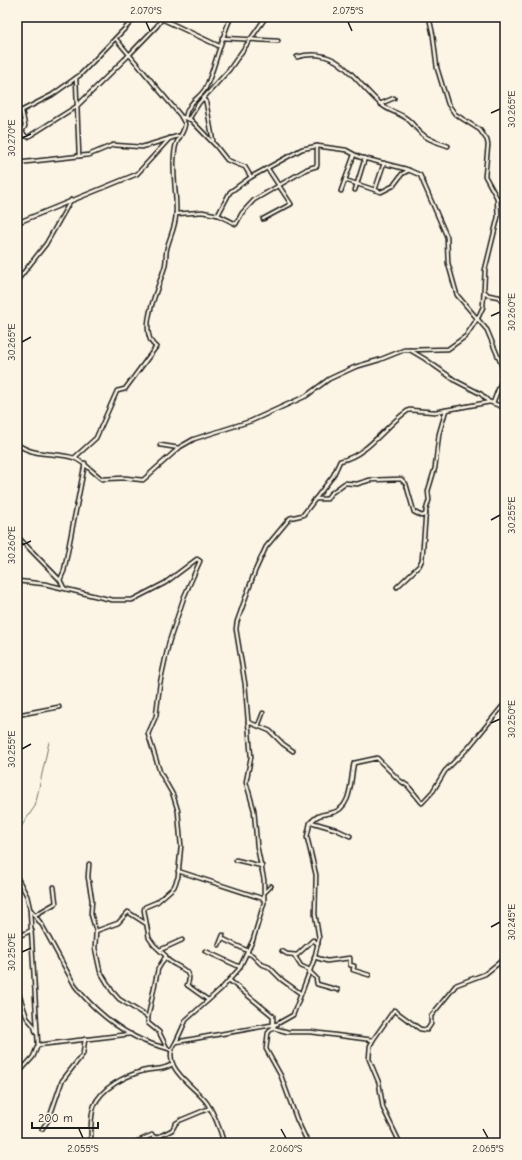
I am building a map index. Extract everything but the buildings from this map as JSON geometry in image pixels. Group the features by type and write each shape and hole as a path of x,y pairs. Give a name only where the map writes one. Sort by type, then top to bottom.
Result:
{"street":[{"path":"17,113 52,95 76,78 136,17"},
{"path":"183,117 192,101 207,86 219,46 231,17"},
{"path":"188,119 203,99 229,70 266,17"},
{"path":"17,444 24,449 36,453 74,458 84,463 102,479 126,478 140,481 147,479 179,448 198,437 262,416 306,396 329,379 355,367 379,360 400,350 448,350 466,336 483,307 485,270 498,217 497,198 485,173 488,145 480,130 455,114 448,104 437,68 433,35 428,17"},
{"path":"22,131 25,136 28,137 77,106 130,56 162,18 219,46"},
{"path":"222,38 278,41"},
{"path":"74,458 96,438 118,391 125,389 156,347 149,336 150,312 164,270 166,248 173,234 176,214 173,166 176,140 184,131 185,124 183,117 116,39"},
{"path":"297,57 316,54 327,56 353,73 380,104 407,118 430,140 448,146"},
{"path":"76,78 79,156"},
{"path":"380,104 394,98"},
{"path":"203,99 207,107 213,142"},
{"path":"17,132 22,131 25,126 22,111"},
{"path":"183,117 188,119 213,142 227,160 245,167 251,176"},
{"path":"17,163 89,155 113,146 142,146 180,136"},
{"path":"17,223 137,174 170,138"},
{"path":"176,214 202,212 218,215 236,224 254,200 279,187 307,169 317,166 317,146"},
{"path":"218,215 230,192 251,176 268,169 302,149 317,146 346,150 354,155 409,170 420,175 425,183 447,237 448,262 458,295 488,333 503,365 503,377 491,403"},
{"path":"341,191 354,155"},
{"path":"355,190 365,158"},
{"path":"375,190 384,163"},
{"path":"263,219 291,204 268,169"},
{"path":"345,180 381,192 393,186 402,174 409,170"},
{"path":"17,281 46,244 72,200"},
{"path":"484,292 488,295 499,297 505,305"},
{"path":"410,350 481,394 491,403 505,408"},
{"path":"224,1143 210,1108 185,1081 172,1064 170,1050 176,1042 186,1020 229,980 240,967 258,927 264,899 265,892 262,866 257,846 254,810 246,782 251,758 245,684 236,630 237,622 255,571 266,547 290,518 303,515 334,476 340,461 356,455 380,437 406,412 409,410 431,412 491,403"},
{"path":"397,587 419,566 422,560 426,514 429,500 429,486 435,468 439,434 446,410"},
{"path":"160,445 179,448"},
{"path":"60,580 64,571 84,463"},
{"path":"315,499 327,499 330,494 345,483 357,484 370,480 400,479 406,484 414,512 422,516 426,514"},
{"path":"17,537 60,580 64,588"},
{"path":"17,581 31,581 59,589 64,588 112,600 132,600 165,583 184,570 192,561 197,559 200,561 184,597 169,642 160,683 156,716 148,734 160,772 173,795 180,821 182,846 178,877 174,887 157,902 144,908 145,923 151,942 172,964 180,966 187,971 187,985 208,1000"},
{"path":"176,1042 274,1025 293,1014 319,944 315,914 316,875 307,837 311,822 322,814 332,813 343,806 348,797 354,763 374,757 381,760 398,780 408,786 422,803 433,791 445,770 469,747 505,703"},
{"path":"17,715 59,707"},
{"path":"258,726 263,713"},
{"path":"248,722 270,731 282,744 293,751"},
{"path":"311,822 335,828 350,836"},
{"path":"236,860 262,866"},
{"path":"89,864 92,900 91,914 96,931 97,963 103,978 119,999 148,1017"},
{"path":"178,871 264,899"},
{"path":"17,877 30,909 38,1044 33,1057 17,1075"},
{"path":"265,892 271,886"},
{"path":"35,915 56,903 54,887"},
{"path":"30,909 42,925 81,995 131,1034 150,1044 170,1050"},
{"path":"96,931 118,923 128,912 145,923"},
{"path":"17,937 32,930"},
{"path":"219,944 223,937 248,952 262,964 269,966 282,980 300,993"},
{"path":"160,950 182,940"},
{"path":"282,951 294,955 300,953 313,940 317,941 319,944"},
{"path":"205,951 240,967"},
{"path":"294,955 301,966 310,971 314,976 317,984 338,990"},
{"path":"314,957 327,961 350,958 350,965 354,966 353,970 369,975"},
{"path":"166,958 158,969 148,1023 159,1032 167,1048"},
{"path":"400,1143 383,1108 379,1083 368,1059 372,1040 394,1010 420,1029 427,1030 432,1015 456,985 482,975 505,958"},
{"path":"229,980 273,1016 274,1025 268,1033 266,1049 282,1076 297,1120 308,1143"},
{"path":"17,988 27,1018 34,1026 38,1044"},
{"path":"17,1014 24,1010"},
{"path":"274,1025 288,1032 311,1032 372,1040"},
{"path":"38,1044 131,1034"},
{"path":"42,1129 50,1119 62,1081 83,1054 85,1039"},
{"path":"91,1143 94,1106 105,1091 118,1082 138,1073 149,1070 165,1069 172,1064"},
{"path":"134,1143 152,1135 156,1138 165,1134 172,1130 176,1123 181,1120 210,1108"}],"waterway":[{"path":"17,838 21,827 35,806 49,742"}]}
